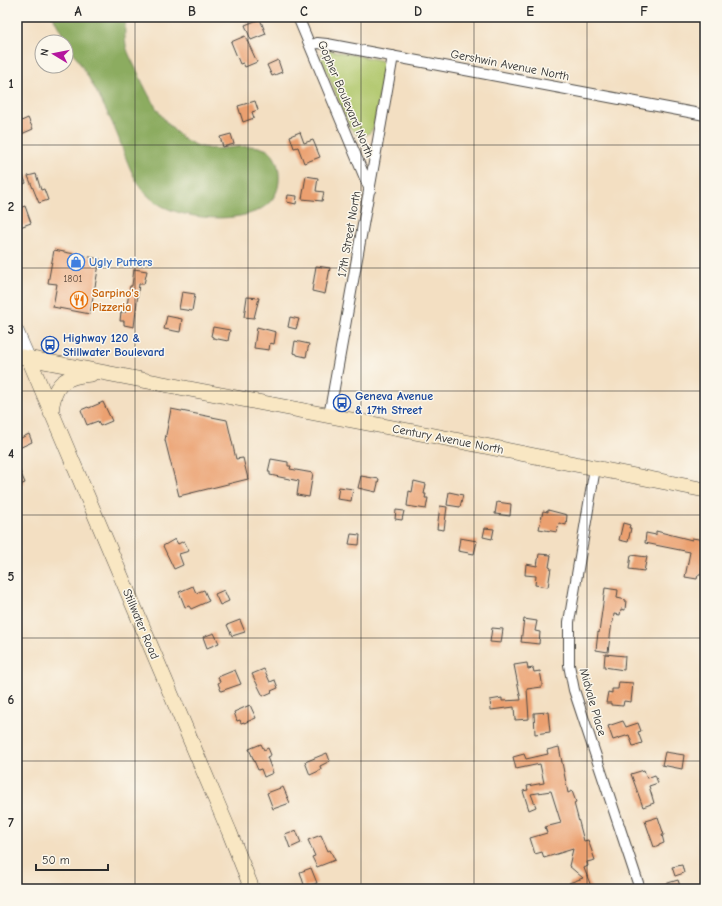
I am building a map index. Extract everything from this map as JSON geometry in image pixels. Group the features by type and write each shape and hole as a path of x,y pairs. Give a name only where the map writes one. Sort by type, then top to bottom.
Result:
{"main road":[{"name":"Century Avenue North","path":"23,358 102,372 705,490"},
{"name":"Stillwater Road","path":"23,358 51,414 229,831 252,889"},
{"path":"51,414 54,395 57,388 63,382 74,376 102,372"}],"street":[{"name":"Gopher Boulevard North","path":"298,17 370,190"},
{"name":"Gershwin Avenue North","path":"310,46 320,43 327,44 705,115"},
{"name":"17th Street North","path":"329,416 394,56"},
{"path":"17,331 23,358"},
{"name":"Midvale Place","path":"595,468 569,622 569,665 574,690 640,889"}],"green space":[{"path":"53,17 126,17 125,38 127,49 155,106 171,127 190,142 201,147 217,149 251,146 265,149 274,157 277,162 279,182 276,193 268,204 255,212 221,218 184,214 157,203 136,181 115,128 74,53 74,34 62,34"},
{"path":"328,50 380,60 385,64 374,126 371,131 363,136 357,135 350,128 321,58 322,53"}],"building":[{"path":"260,19 266,34 251,40 245,25"},
{"path":"245,36 257,62 245,67 243,63 240,64 231,42"},
{"path":"278,60 282,72 272,76 267,65"},
{"path":"255,101 258,110 252,112 254,118 243,122 238,106"},
{"path":"28,118 33,129 17,136 17,123"},
{"path":"300,132 304,143 313,140 320,157 304,163 298,147 294,148 290,136"},
{"path":"231,134 234,144 223,147 220,137"},
{"path":"17,161 26,183 17,187"},
{"path":"36,174 41,190 44,189 48,200 39,203 28,176"},
{"path":"306,176 318,178 316,191 324,192 322,201 302,199"},
{"path":"288,195 297,196 296,204 287,202"},
{"path":"25,206 31,223 20,227 17,220 17,209"},
{"path":"54,250 100,259 90,314 53,307 57,284 48,283"},
{"path":"316,266 330,268 325,294 312,291"},
{"path":"134,269 147,271 144,284 139,284 134,327 124,325 124,321 120,321 121,312 126,312"},
{"path":"182,292 195,294 192,311 179,309"},
{"path":"247,297 259,298 254,318 244,317"},
{"path":"167,316 182,319 180,332 164,329"},
{"path":"290,317 299,319 296,329 288,327"},
{"path":"213,327 230,330 228,341 213,338 211,336"},
{"path":"257,327 276,332 274,344 270,343 269,350 254,348"},
{"path":"295,341 309,344 306,357 293,353"},
{"path":"103,402 112,421 100,426 98,421 87,425 81,410"},
{"path":"171,409 227,420 236,459 243,458 248,479 179,496 165,440"},
{"path":"29,434 32,442 17,449 17,440"},
{"path":"271,459 288,462 288,466 291,466 290,469 313,473 309,497 297,495 299,481 270,475 270,472 268,472"},
{"path":"17,464 25,483 17,486"},
{"path":"361,476 379,479 376,492 358,488"},
{"path":"414,481 426,484 424,494 426,494 425,498 428,498 426,509 407,506 409,491 412,492"},
{"path":"339,487 353,489 351,501 337,499"},
{"path":"449,492 463,495 460,507 447,505"},
{"path":"497,502 511,504 510,516 495,514"},
{"path":"440,506 447,507 444,530 437,529"},
{"path":"396,510 404,511 402,520 395,519"},
{"path":"548,510 567,515 566,525 559,523 557,532 539,529 543,511 548,512"},
{"path":"623,523 630,525 629,528 631,528 628,542 619,540"},
{"path":"485,528 494,529 492,539 483,537"},
{"path":"656,531 692,540 692,538 705,540 705,554 701,575 698,575 697,579 685,577 690,552 645,543 646,533 656,535"},
{"path":"351,534 360,535 359,545 349,544"},
{"path":"460,538 477,541 474,554 458,551"},
{"path":"175,539 178,544 184,541 189,551 179,554 183,565 174,569 163,546"},
{"path":"539,554 551,555 549,567 551,568 548,587 535,585 536,576 525,575 526,564 537,566"},
{"path":"631,555 647,557 644,571 629,569"},
{"path":"193,586 196,593 204,590 209,601 191,609 189,606 185,607 179,592"},
{"path":"605,588 618,590 617,598 626,600 625,610 621,609 620,615 614,614 608,652 596,650"},
{"path":"224,590 229,601 220,605 215,594"},
{"path":"524,619 537,621 535,631 540,632 539,644 521,642"},
{"path":"240,620 245,632 232,636 227,625"},
{"path":"492,628 503,629 501,643 490,642"},
{"path":"214,633 219,643 207,648 203,637"},
{"path":"605,654 625,656 624,670 604,667"},
{"path":"527,663 528,669 533,668 534,672 540,671 542,682 542,687 527,689 529,719 515,720 514,707 491,710 490,700 502,698 502,701 521,700 514,665"},
{"path":"264,669 270,682 275,680 278,688 263,696 252,674"},
{"path":"235,670 241,684 221,691 218,683 220,682 218,677"},
{"path":"619,682 633,683 631,702 624,701 623,706 606,703 608,692 612,693 612,689 618,689"},
{"path":"250,705 256,718 244,723 241,723 240,720 237,721 234,712"},
{"path":"548,712 550,732 535,734 534,713"},
{"path":"623,721 626,727 638,723 641,731 638,732 642,743 633,746 629,735 613,740 608,726"},
{"path":"261,744 264,750 268,748 271,755 267,757 273,773 264,777 261,769 258,770 249,749"},
{"path":"559,747 568,793 572,791 576,802 574,803 584,841 588,840 595,860 587,862 588,866 584,868 592,889 571,889 569,883 583,878 569,866 573,849 544,858 542,852 535,854 530,838 547,833 545,827 561,823 551,791 531,794 536,807 529,810 523,791 528,790 527,786 544,783 540,764 516,769 513,757 524,754 526,759 548,754 547,750"},
{"path":"665,752 684,755 682,769 662,765"},
{"path":"327,753 330,761 320,766 321,770 310,775 305,762"},
{"path":"644,770 647,778 655,775 658,783 649,786 654,803 643,807 631,774"},
{"path":"283,787 290,803 273,809 267,793"},
{"path":"658,817 664,835 662,835 664,843 654,847 645,821"},
{"path":"296,830 301,843 290,848 285,834"},
{"path":"321,835 328,851 330,850 335,860 317,867 312,857 315,856 308,840"},
{"path":"682,865 684,873 675,876 672,867"},
{"path":"311,868 317,883 305,888 300,872"},
{"path":"678,880 681,889 655,889 655,887"}],"place":[{"name":"Ugly Putters","path":"76,262"},
{"name":"Sarpino's Pizzeria","path":"79,300"},
{"name":"Highway 120 & Stillwater Boulevard","path":"50,345"},
{"name":"Geneva Avenue & 17th Street","path":"342,403"}]}
